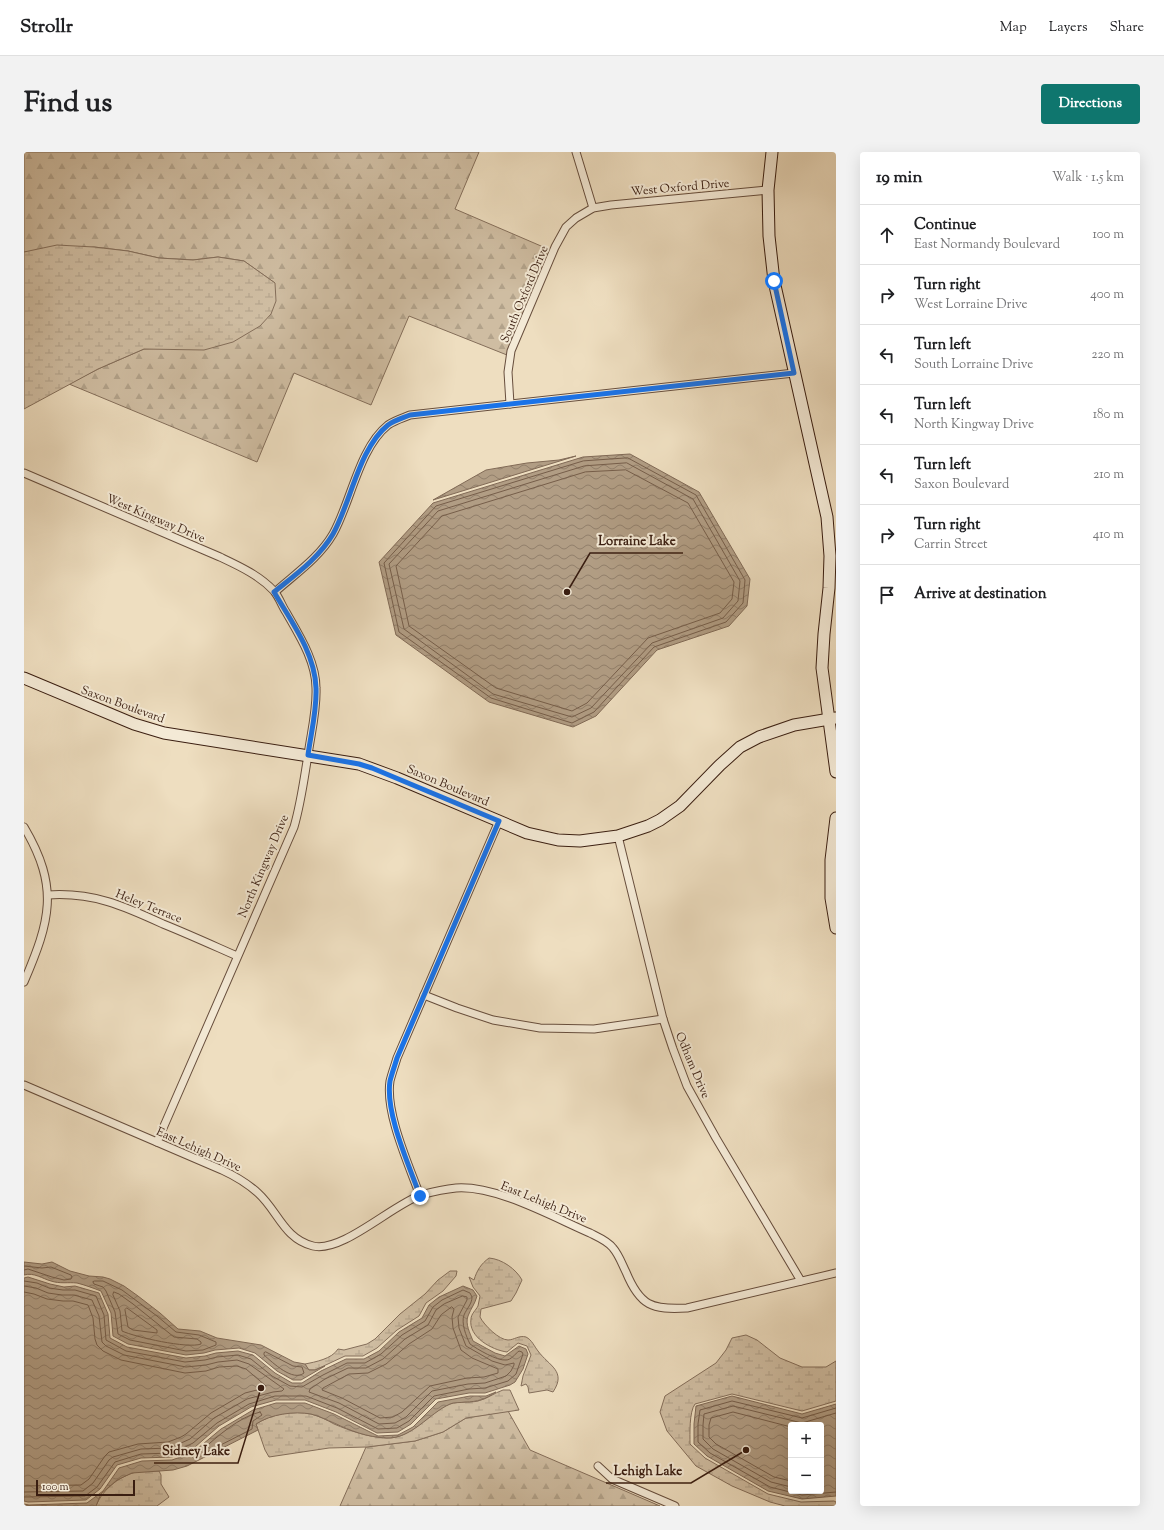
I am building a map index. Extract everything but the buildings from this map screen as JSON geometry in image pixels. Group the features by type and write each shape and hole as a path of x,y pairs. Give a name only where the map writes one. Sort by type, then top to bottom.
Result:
{"main road":[{"path":"772,152 768,190 768,236 774,281 827,517 830,556 829,588 831,607 822,668 832,718 836,772"},
{"name":"Saxon Boulevard","path":"24,678 126,721 164,733 359,764 372,768 527,833 558,840 580,841 618,836 648,826 680,806 740,747 759,737 794,724 832,718"},
{"path":"836,818 831,860 831,898 836,928"}],"street":[{"path":"576,152 593,208"},
{"name":"West Oxford Drive","path":"593,208 768,190"},
{"name":"South Oxford Drive","path":"510,404 508,372 511,351 555,247 566,227 576,218 593,208"},
{"path":"274,592 307,565 324,548 334,533 369,448 383,430 398,419 410,415 794,373"},
{"name":"West Kingway Drive","path":"24,473 242,567 259,578 274,592"},
{"name":"North Kingway Drive","path":"157,1142 294,826 300,806 315,709 315,677 311,661 300,638 274,592"},
{"path":"420,1196 392,1116 389,1095 390,1081 397,1058 499,821"},
{"path":"24,827 43,868 48,894 46,920 38,949 24,982"},
{"name":"Odham Drive","path":"618,836 663,1019 687,1086 716,1138 801,1281"},
{"name":"Heley Terrace","path":"48,894 96,897 122,906 237,956"},
{"path":"424,994 457,1008 493,1020 540,1028 594,1029 663,1019"},
{"name":"East Lehigh Drive","path":"24,1085 222,1170 241,1180 258,1193 270,1205 292,1236 302,1242 315,1246 329,1246 345,1240 420,1196 457,1188 479,1189 506,1196 590,1233 613,1247 620,1258 630,1283 637,1295 650,1305 668,1309 687,1308 836,1273"},
{"path":"598,1466 612,1479 675,1506"}],"green space":[{"path":"24,152 479,152 455,209 548,249 507,355 409,316 371,405 294,373 257,462 69,384 98,369 144,349 166,348 275,283 244,261 218,257 193,260 159,258 128,251 94,247 24,252"},
{"path":"57,245 128,251 159,258 193,260 218,257 244,261 275,283 276,301 271,314 260,326 233,342 204,350 144,349 98,369 24,409 24,252"},
{"path":"489,1258 504,1262 516,1272 522,1280 511,1301 481,1309 480,1317 488,1328 500,1338 508,1340 526,1337 530,1340 542,1356 555,1369 558,1379 557,1385 553,1392 547,1390 529,1393 526,1384 521,1386 531,1355 527,1346 518,1343 507,1352 501,1351 482,1342 473,1331 471,1326 471,1317 478,1306 480,1296 473,1287 469,1277 474,1280 476,1273"},
{"path":"450,1271 457,1271 456,1276 443,1291 426,1303 419,1316 397,1330 377,1348 363,1356 345,1356 315,1370 308,1370 305,1364 328,1358 338,1349 344,1350 367,1344 375,1339 400,1314"},
{"path":"746,1335 757,1340 780,1358 802,1367 826,1367 836,1361 836,1401 802,1411 732,1394 695,1404 691,1418 690,1444 705,1458 768,1494 801,1502 834,1501 836,1502 836,1506 785,1506 770,1502 732,1486 696,1466 667,1431 660,1412 665,1396 716,1363 726,1350 732,1338"},
{"path":"503,1390 510,1390 519,1410 466,1418 443,1432 415,1441 367,1447 329,1448 269,1457 256,1424 276,1415 297,1412 317,1416 359,1433 387,1438 396,1437 413,1430 435,1412 450,1404 478,1401"},
{"path":"508,1411 530,1450 660,1506 340,1506 366,1447 415,1441 443,1432 466,1418"},
{"path":"141,1471 159,1471 161,1475 161,1484 169,1497 157,1506 96,1506 103,1493 114,1483 127,1475"}],"water":[{"path":"630,454 699,492 750,579 747,606 729,626 657,650 596,716 573,727 489,702 396,635 379,562 433,503 583,457"},
{"path":"576,456 433,500 486,470 527,463 559,460"},
{"path":"24,1262 42,1264 52,1262 70,1271 110,1279 124,1286 138,1296 178,1329 200,1331 217,1338 261,1345 294,1362 305,1364 309,1370 315,1370 325,1366 301,1380 293,1380 277,1371 255,1353 239,1348 186,1355 128,1344 113,1336 111,1313 101,1291 77,1283 58,1282 35,1275 24,1275"},
{"path":"28,1277 50,1284 64,1287 75,1286 99,1293 108,1314 110,1338 127,1347 186,1358 238,1351 253,1355 275,1373 292,1383 302,1383 321,1371 346,1359 364,1359 379,1351 399,1332 422,1318 429,1305 439,1297 463,1286 473,1290 477,1296 467,1319 468,1328 473,1341 495,1353 505,1356 519,1346 526,1349 528,1354 523,1369 515,1382 510,1385 485,1393 469,1393 436,1399 411,1424 398,1432 377,1433 336,1412 305,1400 276,1400 251,1407 219,1426 195,1447 187,1451 172,1457 141,1458 117,1465 100,1489 86,1500 28,1502 24,1501 24,1278"},
{"path":"496,1392 489,1397 477,1401 450,1404 404,1435 386,1438 366,1435 353,1431 311,1414 283,1414 256,1424 258,1430 187,1466 173,1470 132,1473 117,1480 101,1494 96,1506 24,1506 24,1504 87,1503 103,1491 119,1468 142,1461 172,1460 189,1454 221,1429 253,1410 276,1403 305,1403 334,1414 378,1436 398,1435 413,1427 438,1402 470,1396 486,1396"},
{"path":"732,1396 802,1414 836,1404 836,1496 802,1499 768,1491 707,1456 694,1444 696,1406"}],"place":[{"name":"Lorraine Lake","path":"567,592"},
{"name":"Sidney Lake","path":"261,1388"},
{"name":"Lehigh Lake","path":"746,1450"}],"route":[{"path":"420,1196 392,1116 389,1095 390,1081 397,1058 499,821 372,768 359,764 308,755 315,709 315,677 311,661 300,638 274,592 307,565 324,548 334,533 369,448 378,435 398,419 410,415 794,373 774,281"}]}
